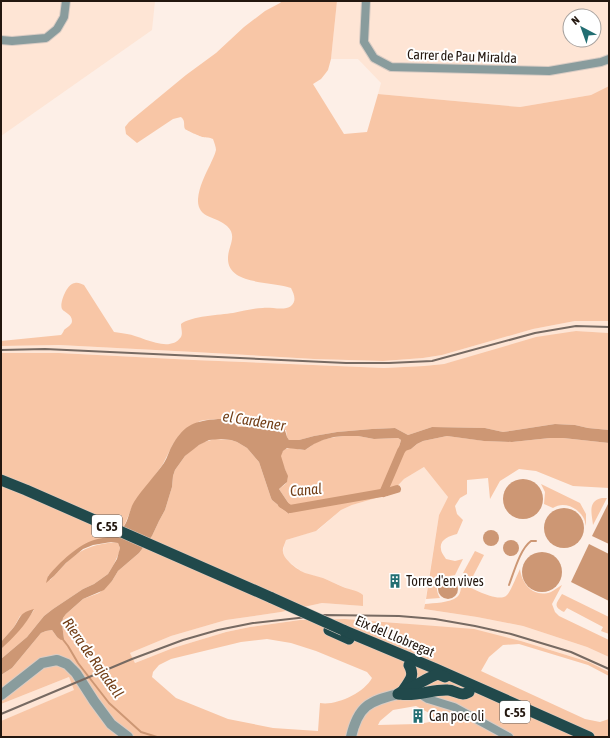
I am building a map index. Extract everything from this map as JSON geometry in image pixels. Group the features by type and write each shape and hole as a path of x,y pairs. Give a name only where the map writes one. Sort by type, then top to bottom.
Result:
{"highway":[{"name":"C-55","path":"1,480 25,492"},
{"name":"C-55","path":"1,487 25,492"},
{"name":"Eix del Llobregat","path":"25,492 268,600 329,630 410,662 436,669 472,689 575,737"},
{"name":"Eix del Llobregat","path":"268,600 382,646 410,662"},
{"path":"410,662 430,670 433,676 434,680 432,685 423,693"},
{"path":"401,691 411,678 412,674 410,662"},
{"path":"401,691 438,674 472,689"},
{"name":"Eix del Llobregat","path":"472,689 589,737"},
{"path":"401,691 406,695 442,690 454,691 463,694 472,689"}],"street":[{"path":"1,40 12,41 46,38 57,29 64,17 66,1"},
{"name":"Carrer de Pau Miralda","path":"366,1 364,42 374,58 392,67 549,72 601,62 609,59"},
{"path":"1,695 42,663 57,660 68,664 76,673 111,724 128,737"},
{"path":"351,736 356,720 364,708 375,700 401,691"},
{"path":"423,693 428,699 454,707 509,737"}],"shaded area":[{"path":"1,1 155,1 152,30 1,136"},
{"path":"282,1 337,1 331,59 328,70 321,79 313,84 344,134 367,132 378,94 520,107 591,95 609,86 609,321 575,321 533,329 442,355 383,361 314,359 59,345 1,346 1,341 61,335 72,321 70,315 62,309 61,306 63,299 69,286 76,283 84,285 114,332 133,335 155,343 163,344 176,342 182,335 181,324 192,319 256,308 285,308 293,304 294,297 291,288 253,281 235,274 230,267 228,258 232,241 232,234 230,230 223,223 204,214 201,210 198,199 202,181 216,150 213,139 202,137 185,129 181,117 173,119 137,143 126,134 125,127 129,122 186,75 216,53 244,27 265,11"},
{"path":"337,1 609,1 609,86 591,95 520,107 378,94 381,83 358,59 331,59"},
{"path":"575,321 609,321 609,333 576,331 444,364 424,366 384,368 59,353 1,353 1,346 59,345 314,359 383,361 442,355 533,329"},
{"path":"576,331 609,333 609,430 575,425 555,424 503,432 485,428 432,427 408,435 395,428 337,432 299,440 289,440 286,430 266,430 264,425 238,427 229,419 200,421 180,434 163,464 132,507 121,530 112,536 73,552 48,576 50,580 67,562 85,549 102,544 118,543 120,548 119,553 108,574 44,616 27,637 1,659 1,649 24,624 34,610 20,616 14,627 1,642 1,353 59,353 384,368 444,364 536,337"},
{"path":"218,419 230,420 238,427 265,425 266,430 278,425 284,427 289,440 299,440 337,432 372,429 395,428 408,435 432,427 485,428 503,432 555,424 575,425 609,430 609,443 563,438 512,442 484,441 447,436 423,441 405,451 400,450 399,447 401,440 398,438 374,439 358,436 334,437 314,444 305,450 287,448 283,451 281,456 288,476 287,482 279,489 289,504 289,514 272,500 259,462 247,448 231,440 209,440 199,445 185,456 175,470 172,487 165,510 152,536 139,553 118,571 104,590 83,599 63,618 62,624 64,639 61,640 57,637 52,630 41,633 12,668 1,675 1,659 27,637 44,616 108,574 117,559 120,548 118,543 111,542 93,545 83,549 46,583 49,575 58,565 82,545 94,540 112,536 119,532 126,523 134,502 164,463 177,437 191,425 203,421"},
{"path":"344,436 358,436 374,439 398,438 401,440 399,447 411,449 423,441 447,436 485,441 512,442 563,438 609,443 609,488 573,486 536,471 519,469 500,481 490,499 488,478 467,480 467,494 460,498 455,506 457,514 463,520 457,534 445,539 441,546 446,559 455,561 463,559 455,575 439,578 437,588 440,598 426,599 439,515 448,497 424,467 404,479 390,494 352,505 341,510 316,531 286,540 283,548 284,555 299,570 361,593 363,595 363,606 322,603 281,612 226,620 171,636 130,653 135,663 173,648 226,632 300,620 345,619 474,629 521,641 589,662 609,672 609,676 588,665 519,644 503,645 489,657 481,671 585,719 600,722 609,719 609,737 1,737 1,721 74,690 69,677 1,704 1,675 12,668 41,633 52,630 57,637 64,639 62,624 63,618 66,614 83,599 99,593 112,581 118,571 139,553 152,536 165,510 172,487 175,470 185,456 194,448 204,442 215,439 231,440 247,448 259,462 272,500 289,514 289,504 279,489 285,484 287,479 281,458 283,451 288,448 304,450 320,441","holes":["267,639 291,643 316,651 367,672 372,678 363,689 349,697 334,702 320,703 318,731 273,728 228,719 176,698 152,677 153,672 159,665 171,659 241,642","416,706 433,715 430,722 418,724 378,725 380,721 393,710"]},
{"path":"424,467 448,497 439,515 424,609 523,626 587,647 609,657 609,672 589,662 521,641 400,623 345,619 300,620 226,632 173,648 135,663 130,653 171,636 226,620 281,612 322,603 363,606 348,589 323,578 306,574 289,562 283,552 286,540 318,530 341,510 352,505 390,494 404,479"},
{"path":"523,479 537,485 543,499 537,513 523,519 509,513 503,499 509,485"},
{"path":"541,484 580,503 586,514 586,526 583,517 574,508 561,505 553,508 544,504 545,492"},
{"path":"602,498 607,498 593,525 591,512 592,505 594,502"},
{"path":"609,502 609,544 592,536"},
{"path":"564,508 578,514 584,528 578,542 564,548 550,542 544,528 550,514"},
{"path":"491,530 497,532 499,538 497,544 491,546 485,544 483,538 485,532"},
{"path":"511,540 517,542 519,548 517,554 511,556 505,554 503,548 505,542"},
{"path":"589,544 609,554 609,601 571,582"},
{"path":"475,551 484,555 472,578 463,573"},
{"path":"542,552 556,558 562,572 556,586 542,592 528,586 522,572 528,558"},
{"path":"520,569 526,585 534,592 551,592 562,585 552,604 555,612 559,616 609,640 609,657 587,647 523,626 424,609 425,604 446,602 457,597 460,593 461,583 484,594 503,597 509,593"},
{"path":"448,579 455,582 458,589 455,596 448,599 441,596 438,589 441,582"},
{"path":"562,594 609,617 609,634 601,631 603,627 567,608 564,612 560,610 557,606 557,602"},
{"path":"34,609 11,640 1,649 1,642 21,616"},
{"path":"69,677 75,690 1,721 1,704"}],"waterway":[{"name":"Canal","path":"383,493 401,451 407,442"},
{"name":"Canal","path":"282,504 290,509 397,489"},
{"path":"509,585 524,549 531,541 536,541"},
{"name":"Riera de Rajadell","path":"61,637 78,663 109,703 141,732 157,737"}],"railway":[{"path":"1,350 45,349 346,363 389,363 432,361 535,333 576,326 609,327"},
{"path":"1,714 132,659 183,640 218,630 253,623 325,615 399,616 435,619 475,626 511,634 571,652 609,669"}],"place":[{"name":"Torre d'en vives","path":"395,581"},
{"name":"Can poc oli","path":"418,716"}],"water label":[{"name":"el Cardener","path":"254,421"}]}
